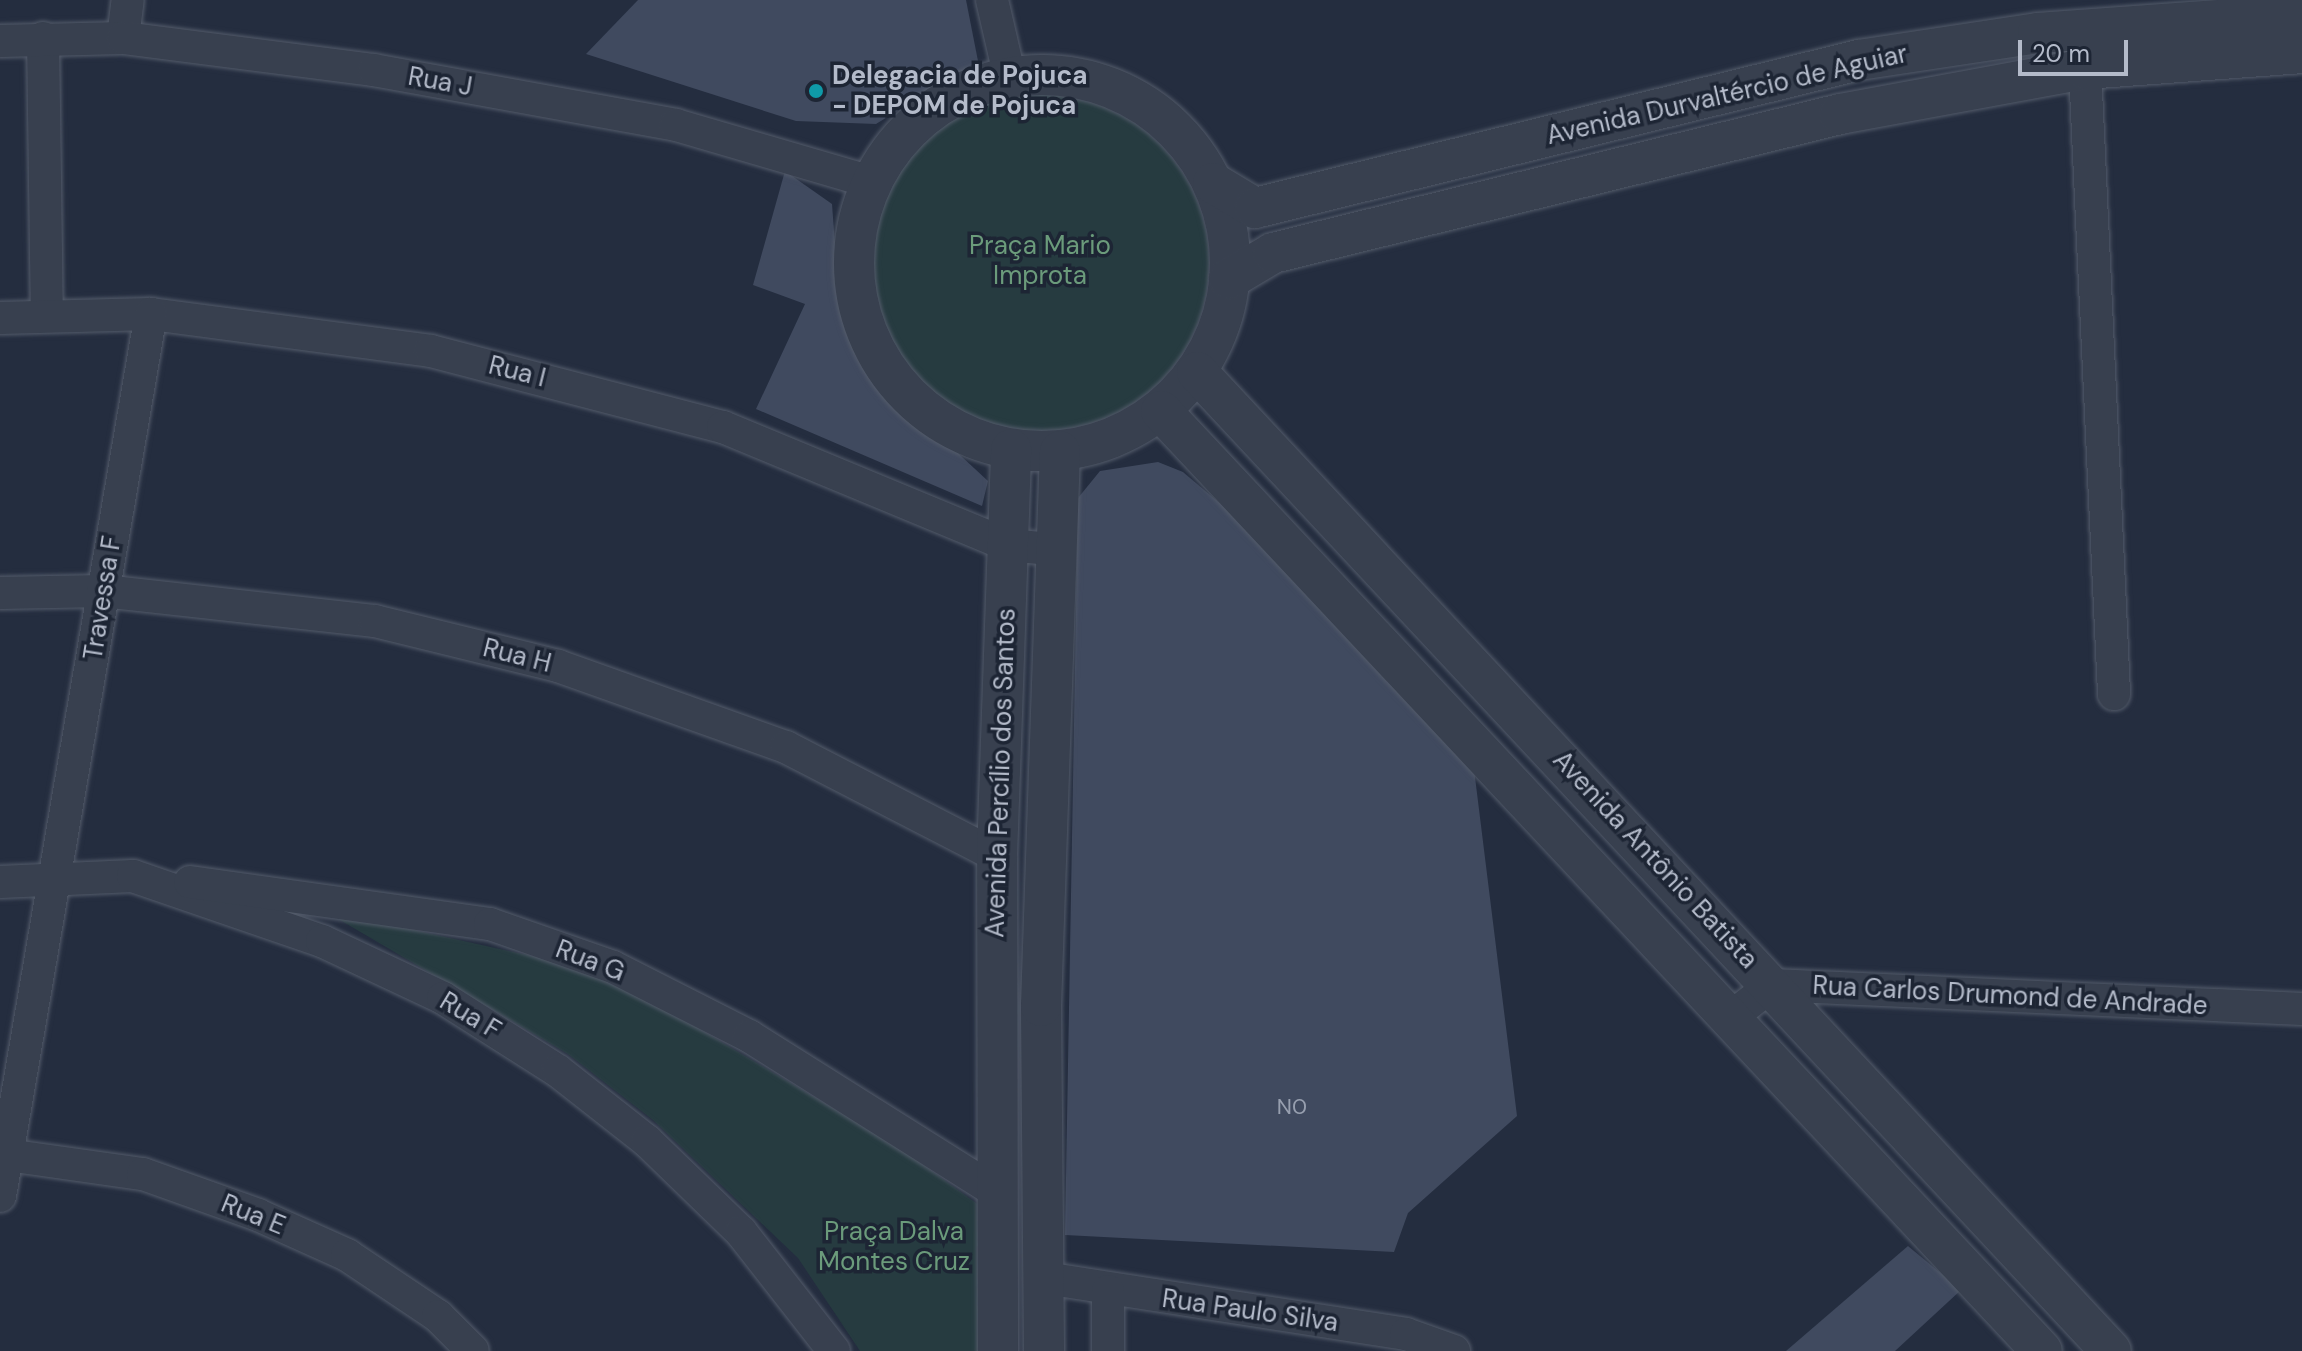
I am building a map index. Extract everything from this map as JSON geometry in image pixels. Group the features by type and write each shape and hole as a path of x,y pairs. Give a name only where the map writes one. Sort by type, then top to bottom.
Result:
{"street":[{"path":"123,38 128,0"},
{"path":"992,0 1010,78"},
{"name":"Avenida Durvaltércio de Aguiar","path":"1213,183 1255,208 1859,60 2222,8 2302,14"},
{"path":"43,38 47,313"},
{"name":"Rua J","path":"0,41 123,38 374,70 632,116 871,182"},
{"name":"Avenida Durvaltércio de Aguiar","path":"1229,279 1273,253 1840,114 2085,69 2302,53"},
{"path":"2085,69 2114,694"},
{"path":"1059,76 1107,87 1150,109 1187,142 1213,183 1224,210 1229,279 1217,336 1197,372 1161,411 1130,431 1060,451 1011,449 917,404 869,339 853,260 871,182 895,144 928,113 1010,78 1059,76"},
{"path":"1683,104 1691,150"},
{"name":"Rua I","path":"0,318 47,313 151,314 431,351 723,427 1008,545 1051,549"},
{"name":"Travessa F","path":"0,1196 4,1154 58,882 103,591 151,314"},
{"name":"Avenida Antônio Batista","path":"1197,372 2111,1351"},
{"name":"Avenida Antônio Batista","path":"1161,411 2042,1351"},
{"name":"Avenida Percílio dos Santos","path":"998,1351 997,856 1011,449"},
{"name":"Avenida Percílio dos Santos","path":"1044,1351 1046,1099 1041,1006 1048,917 1051,549 1060,451"},
{"name":"Rua H","path":"0,593 103,591 375,621 558,666 786,747 997,856"},
{"name":"Rua F","path":"0,882 58,882 133,876 322,941 443,998 558,1071 647,1141 741,1232 834,1351"},
{"name":"Rua G","path":"133,876 490,924 613,967 749,1036 997,1201"},
{"path":"997,917 1048,917"},
{"path":"1730,1018 1772,985"},
{"name":"Rua Carlos Drumond de Andrade","path":"1772,985 2301,1010"},
{"path":"996,1098 1046,1099"},
{"name":"Rua E","path":"4,1154 143,1174 258,1215 347,1255 438,1316 473,1351"},
{"path":"997,1201 1045,1216"},
{"name":"Rua Paulo Silva","path":"1045,1278 1108,1291 1246,1306 1450,1350"},
{"path":"1108,1291 1108,1351"}],"green space":[{"name":"Praça Mario Improta","path":"1041,95 1074,98 1105,108 1134,123 1160,144 1181,170 1196,199 1206,230 1209,263 1206,296 1196,327 1181,356 1160,382 1134,403 1105,418 1074,428 1041,431 1008,428 977,418 948,403 922,382 901,356 886,327 876,296 873,263 876,230 886,199 901,170 922,144 948,123 977,108 1008,98"},
{"name":"Praça Dalva Montes Cruz","path":"323,910 573,965 659,1005 900,1148 980,1206 979,1351 860,1351 798,1258 653,1120 568,1054"}],"building":[{"name":"Delegacia de Pojuca - DEPOM de Pojuca","path":"638,0 966,0 978,61 876,124 796,121 586,54"},
{"path":"785,171 832,204 840,312 866,368 988,481 982,506 756,409 805,304 753,285"},
{"path":"1158,462 1183,472 1249,528 1473,761 1517,1116 1408,1213 1394,1252 1065,1235 1078,498 1100,471"},
{"path":"1908,1246 1961,1290 1895,1351 1786,1351"}],"place":[{"name":"Delegacia de Pojuca - DEPOM de Pojuca","path":"816,91"}]}
